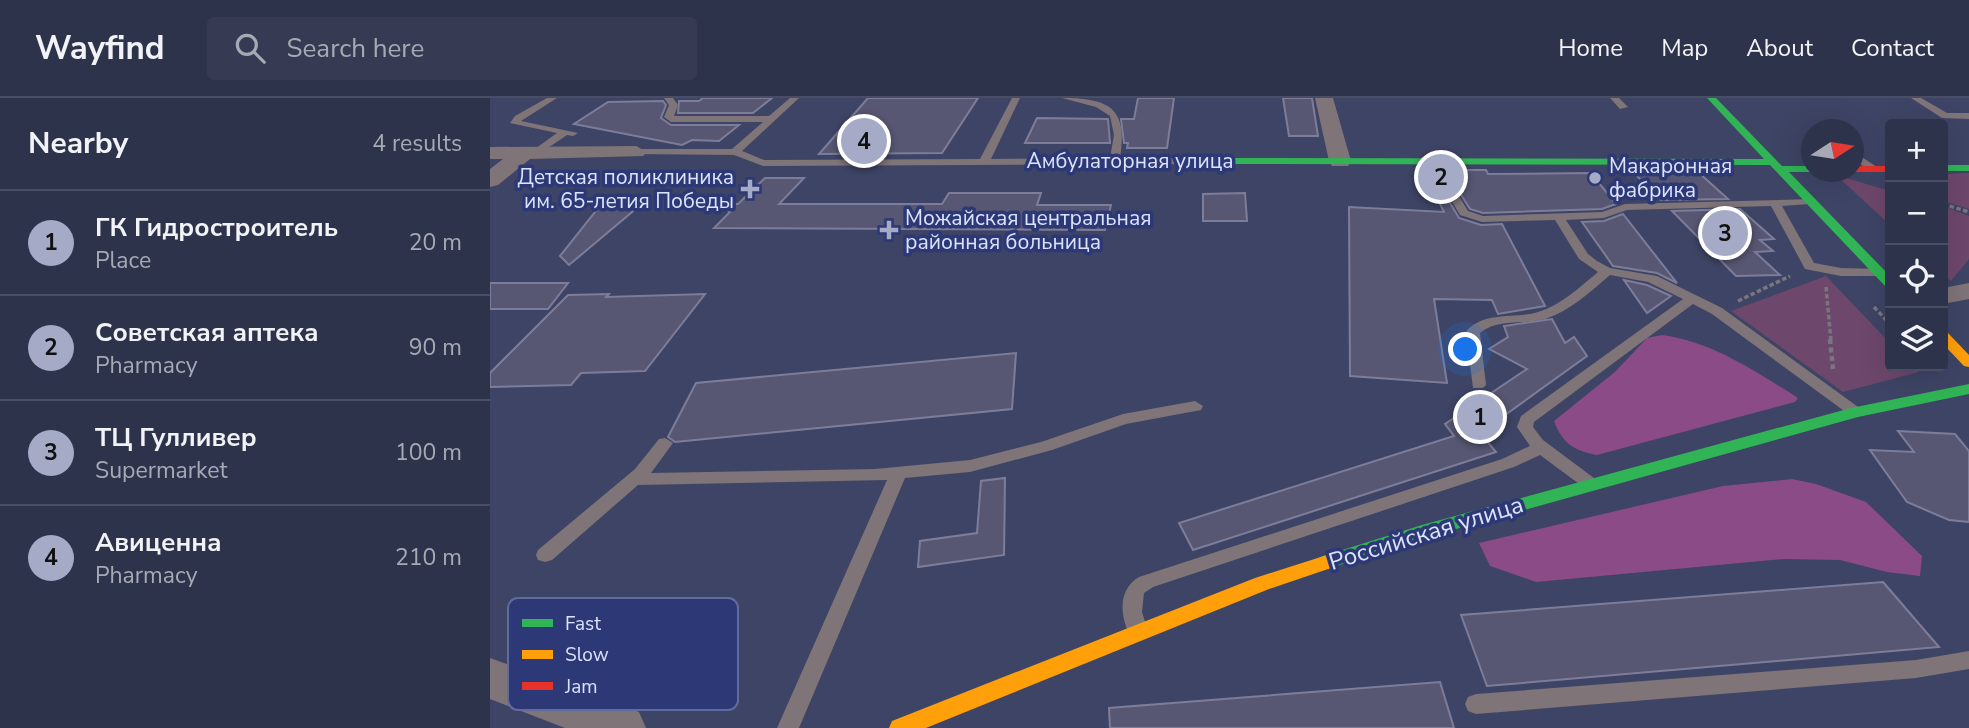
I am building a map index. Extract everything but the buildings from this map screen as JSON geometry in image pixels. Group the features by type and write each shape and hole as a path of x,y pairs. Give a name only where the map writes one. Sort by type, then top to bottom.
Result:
{"street":[{"path":"1324,98 1340,161"},
{"path":"1711,98 1885,278"},
{"name":"Амбулаторная улица","path":"490,153 636,152"},
{"path":"490,180 530,153"},
{"name":"Амбулаторная улица","path":"1206,160 1775,165 1801,168"},
{"path":"1948,168 1969,168"},
{"path":"1864,169 1885,169"},
{"path":"1948,295 1969,291"},
{"path":"1948,342 1969,363"},
{"name":"Российская улица","path":"900,728 1262,583 1422,532 1857,412 1969,390"},
{"path":"490,678 508,685"},
{"path":"574,710 622,728"}],"lane":[{"path":"530,153 568,133 549,127 515,123 518,118 553,98"},
{"path":"735,152 795,98"},
{"path":"984,162 1016,98"},
{"path":"1066,98 1098,104 1111,111 1119,135 1115,161"},
{"path":"1614,98 1623,107"},
{"path":"1915,98 1945,116 1969,116"},
{"path":"687,99 671,102 671,119 772,119"},
{"name":"Амбулаторная улица","path":"636,152 735,152 762,163 1206,160"},
{"path":"1864,163 1873,169"},
{"path":"1450,190 1459,208 1472,218 1604,215 1625,207 1810,201"},
{"path":"1781,202 1775,203 1809,266 1885,278"},
{"path":"1558,216 1583,256 1607,271 1652,279 1717,311 1857,412"},
{"path":"1478,385 1473,332 1476,328 1491,321 1528,318 1554,312 1607,271"},
{"path":"1592,485 1528,435 1527,420 1693,299"},
{"path":"634,479 898,474 1000,460 1097,426 1195,406"},
{"path":"545,555 634,479 665,443"},
{"path":"1138,632 1132,612 1132,600 1135,589 1146,582 1508,463 1542,447"},
{"path":"788,728 898,474"},
{"path":"1476,704 1916,669 1969,660"}],"path":[{"path":"1948,206 1969,212"},
{"path":"1717,311 1809,266"},
{"path":"1825,269 1835,395"}],"shaded area":[{"path":"1969,173 1969,209 1948,203 1948,174"},
{"path":"1844,182 1860,182 1885,190 1885,220"},
{"path":"1948,208 1969,216 1969,259 1951,281 1948,278"},
{"path":"1826,276 1885,338 1885,371 1919,372 1843,392 1731,311"},
{"path":"1662,335 1716,351 1750,368 1798,398 1795,402 1597,455 1570,445 1554,421 1616,371 1647,338"},
{"path":"1792,479 1816,484 1866,502 1922,556 1920,576 1887,572 1840,560 1784,559 1536,582 1490,566 1479,543 1723,486"}],"traffic: fast":[{"path":"1711,98 1885,278"},
{"path":"1206,161 1772,162"},
{"path":"1948,168 1969,168"},
{"path":"1778,169 1801,169"},
{"path":"1327,562 1422,532 1857,412 1969,389"}],"traffic: slow":[{"path":"1948,341 1969,363"},
{"path":"900,728 1262,583 1327,562"}],"traffic: jam":[{"path":"1864,169 1885,169"}],"place":[{"name":"Авиценна","path":"864,141"},
{"name":"Советская аптека","path":"1441,177"},
{"name":"Макаронная фабрика","path":"1595,178"},
{"name":"Детская поликлиника им. 65-летия Победы","path":"750,189"},
{"name":"Можайская центральная районная больница","path":"889,230"},
{"name":"ТЦ Гулливер","path":"1725,233"},
{"name":"ГК Гидростроитель","path":"1480,417"}]}
